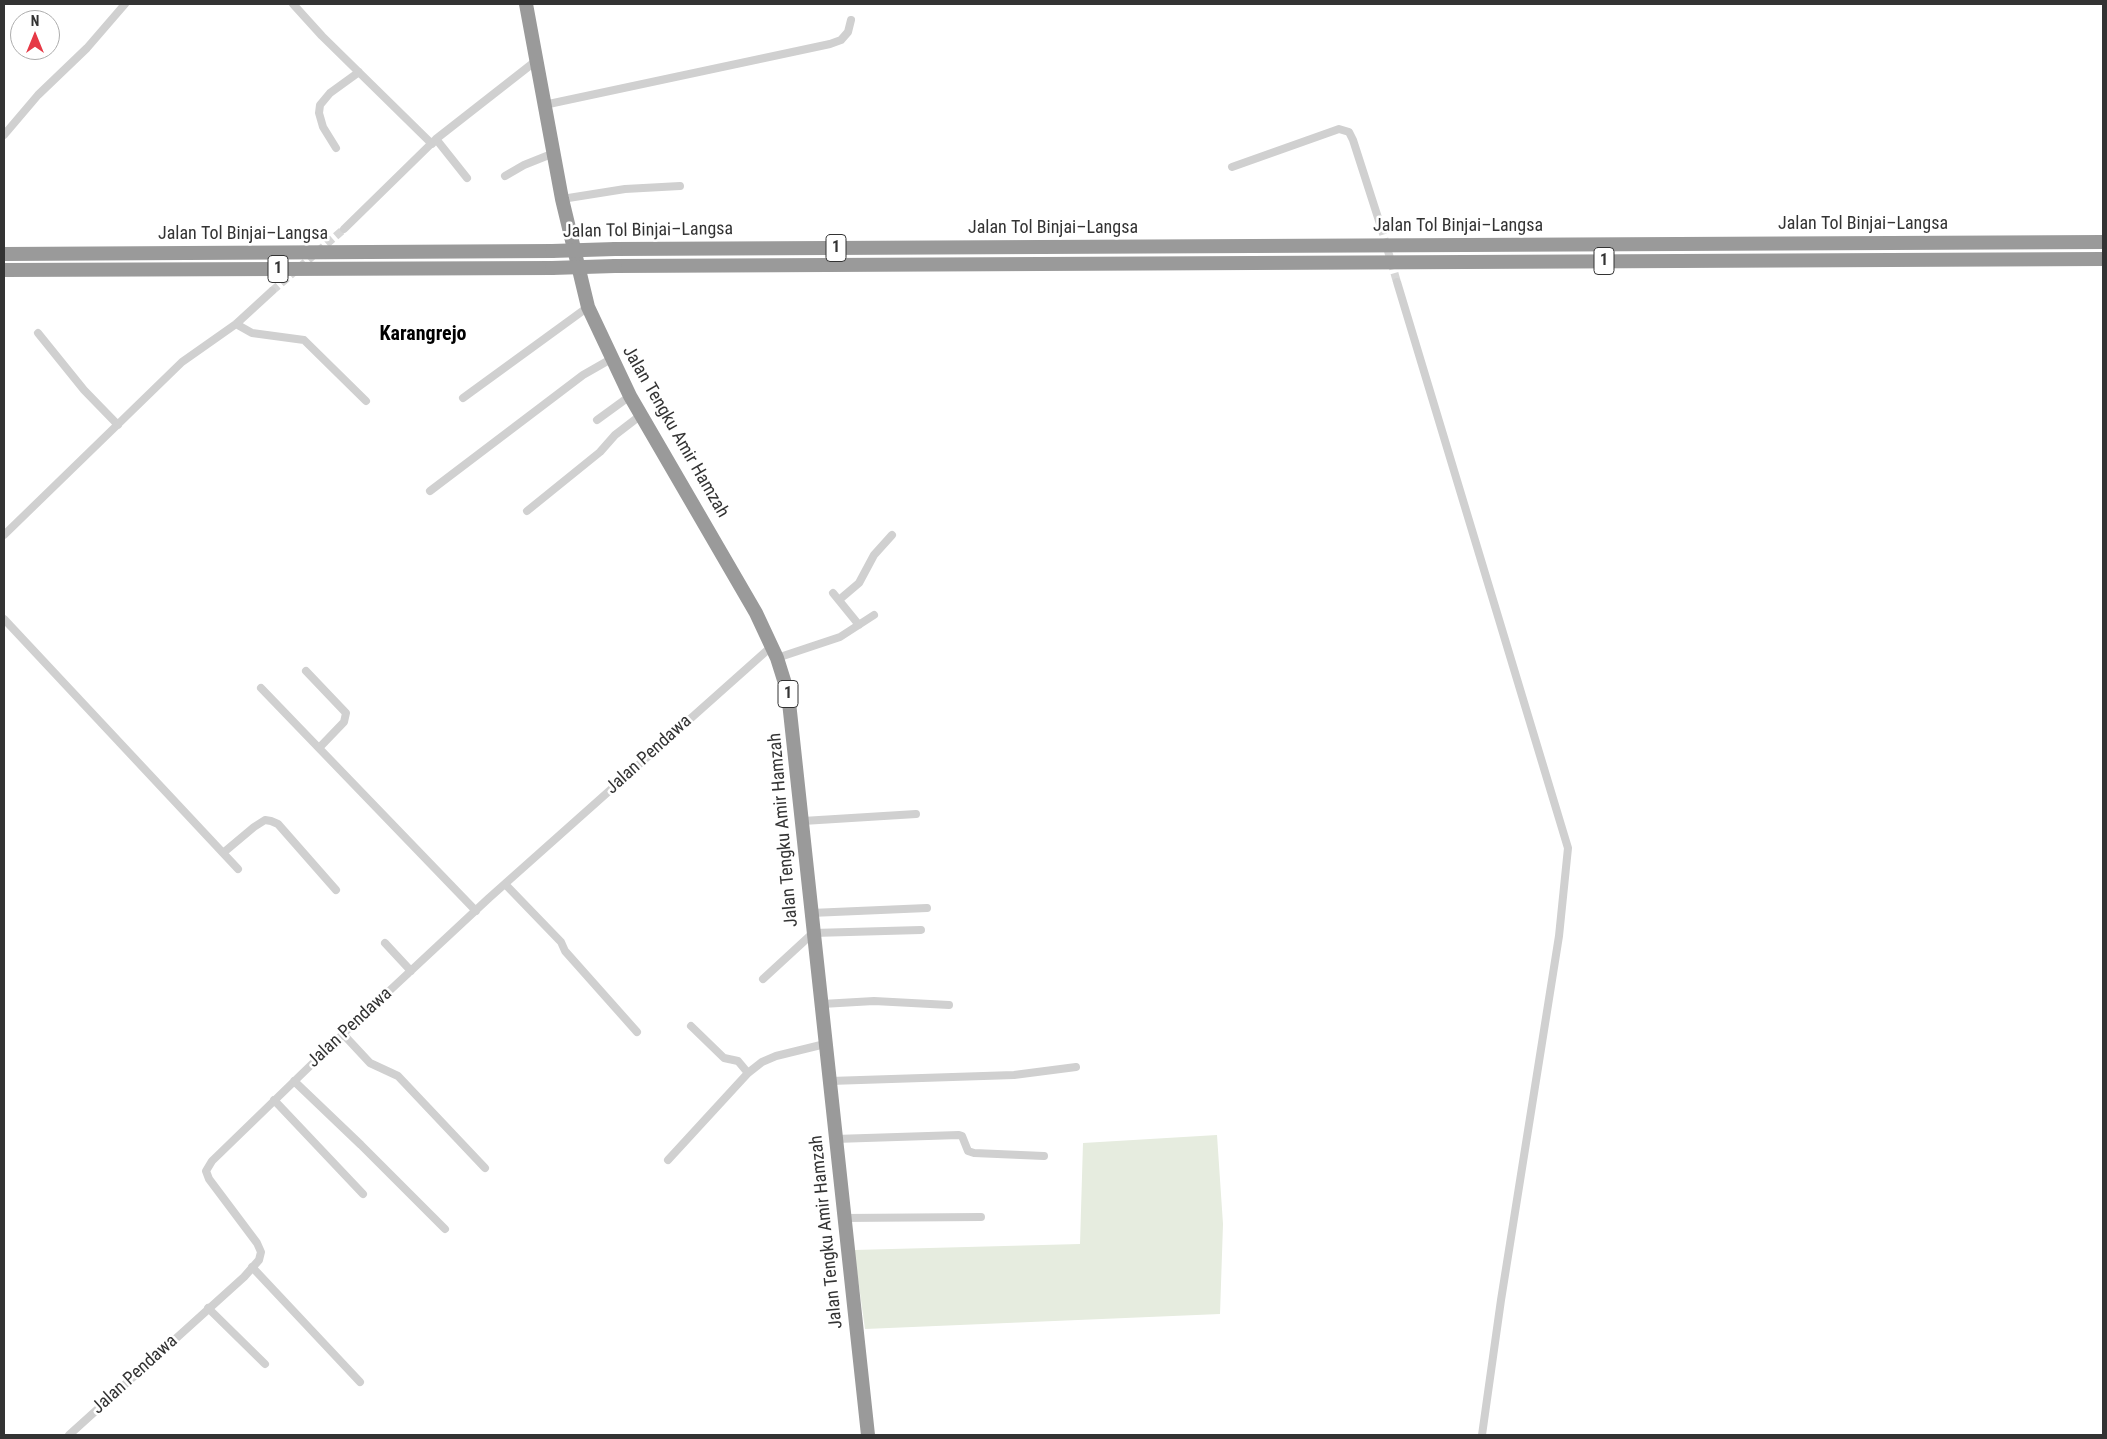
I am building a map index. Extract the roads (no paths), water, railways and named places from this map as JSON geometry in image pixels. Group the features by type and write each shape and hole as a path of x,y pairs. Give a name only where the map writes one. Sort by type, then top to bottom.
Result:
{"highway":[{"name":"Jalan Tengku Amir Hamzah","path":"526,4 562,199 588,307 630,396 728,563 775,652 790,706 868,1435"},
{"name":"Jalan Tol Binjai–Langsa","path":"4,254 1057,246 2103,242"},
{"name":"Jalan Tol Binjai–Langsa","path":"4,270 1104,263 2103,260"}],"street":[{"path":"4,135 38,95 87,48 125,4"},
{"path":"293,4 359,72 434,142 467,178"},
{"path":"544,106 830,44 841,40 848,32 851,20"},
{"path":"344,229 434,142 537,60"},
{"path":"336,148 323,127 319,113 320,105 330,93 359,72"},
{"path":"1232,167 1338,129 1349,132 1354,140 1381,227"},
{"path":"506,176 524,165 554,153"},
{"path":"562,199 625,189 680,186"},
{"path":"1397,282 1568,848 1559,936 1501,1300 1482,1435"},
{"path":"4,535 182,362 236,324 272,291"},
{"path":"463,398 588,307"},
{"path":"236,324 252,333 304,340 366,401"},
{"path":"38,333 84,390 118,425"},
{"path":"430,491 583,375 611,359"},
{"path":"597,420 630,396"},
{"path":"527,511 600,452 615,435 641,415"},
{"path":"839,600 859,583 874,555 892,535"},
{"path":"833,593 860,625"},
{"path":"775,652 830,641 874,615"},
{"path":"4,619 238,869"},
{"name":"Jalan Pendawa","path":"69,1435 244,1277 260,1257 258,1243 211,1183 206,1171 218,1155 343,1034 504,884 775,652"},
{"path":"306,671 346,713 344,722 319,748"},
{"path":"261,688 476,910"},
{"path":"803,821 916,814"},
{"path":"223,853 254,826 265,820 271,821 278,824 336,890"},
{"path":"504,884 560,942 637,1032"},
{"path":"811,913 927,908"},
{"path":"763,979 813,933 921,930"},
{"path":"386,943 411,971"},
{"path":"822,1004 874,1001 949,1005"},
{"path":"691,1026 724,1058 738,1061 748,1073"},
{"path":"343,1034 370,1063 398,1076 485,1168"},
{"path":"668,1160 748,1073 768,1059 825,1044"},
{"path":"830,1081 1014,1075 1076,1067"},
{"path":"294,1081 361,1144 445,1229"},
{"path":"274,1100 362,1194"},
{"path":"835,1139 959,1135 962,1136 968,1151 974,1154 1044,1156"},
{"path":"844,1218 981,1217"},
{"path":"252,1267 360,1382"},
{"path":"208,1308 265,1364"}],"tunnel":[{"path":"1381,227 1397,282"},
{"path":"272,291 344,229"}],"district":[{"name":"Karangrejo","path":"423,335"}]}
